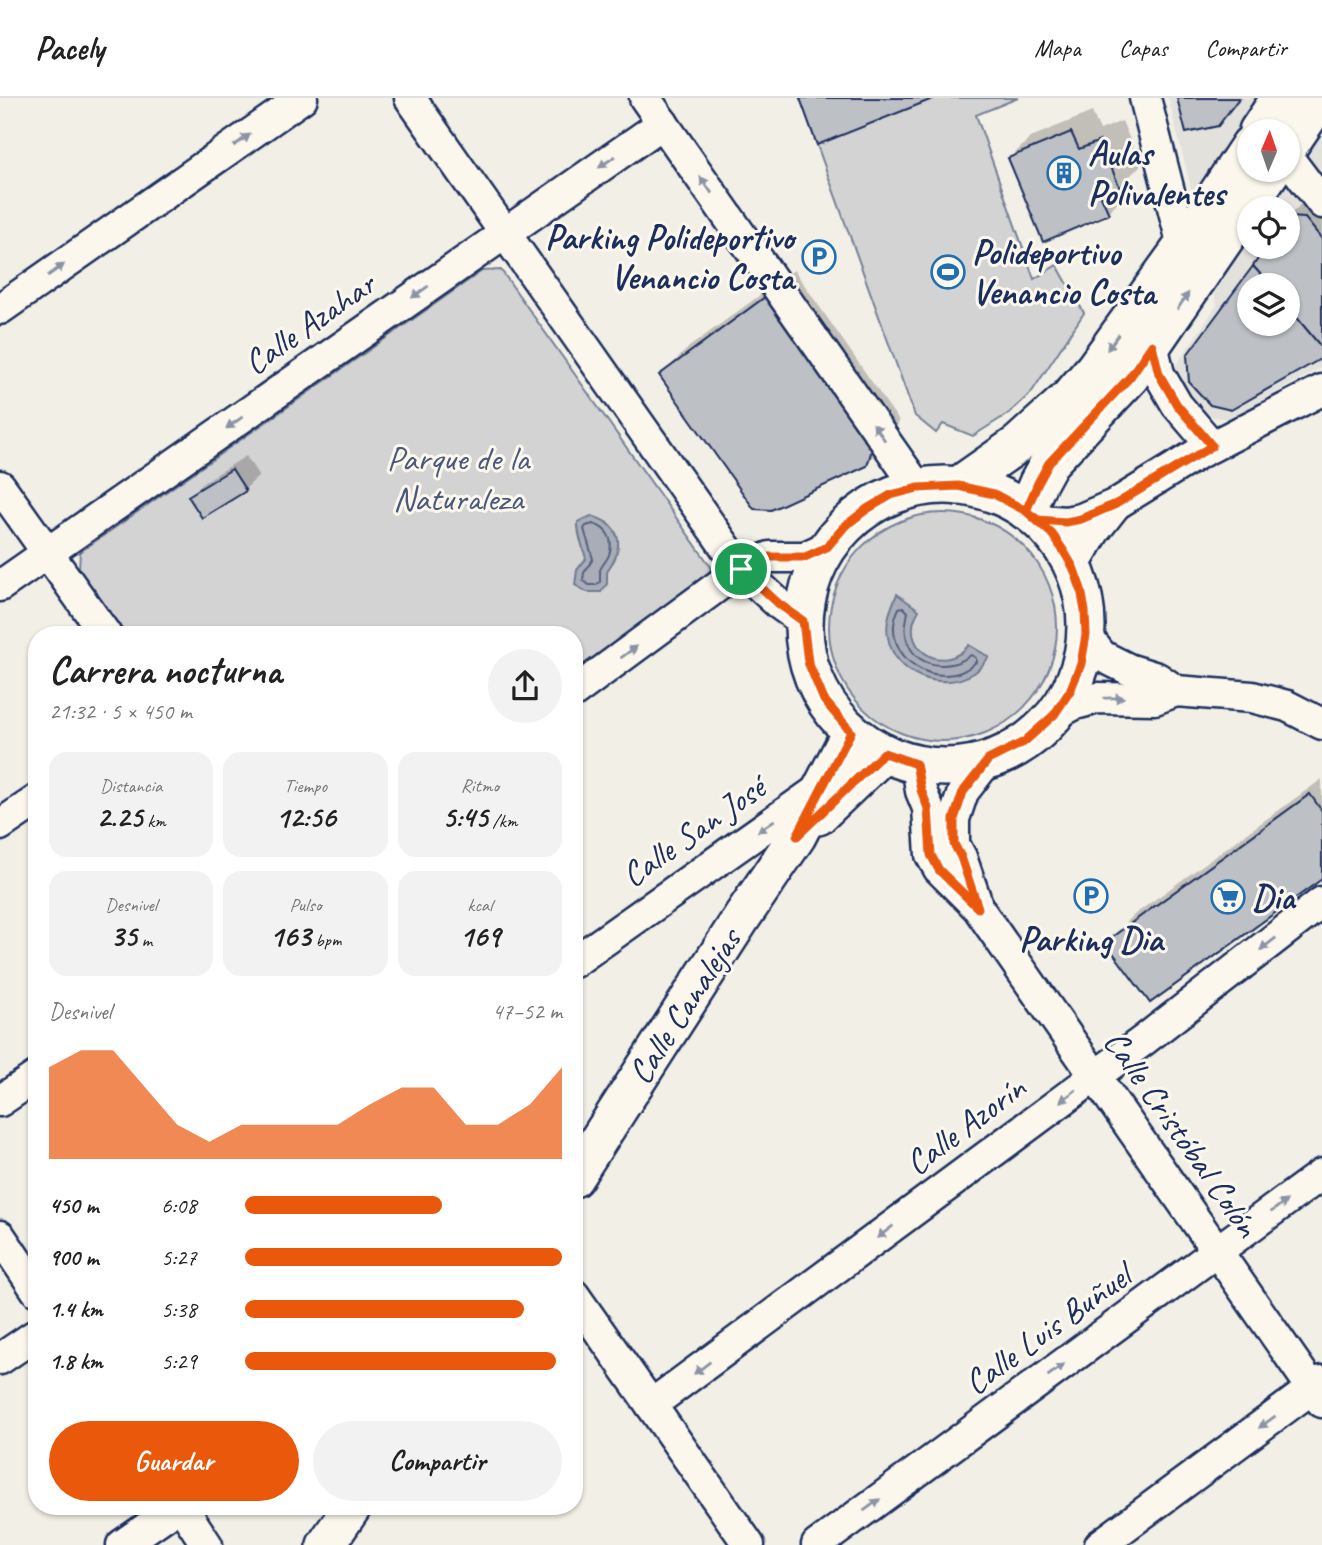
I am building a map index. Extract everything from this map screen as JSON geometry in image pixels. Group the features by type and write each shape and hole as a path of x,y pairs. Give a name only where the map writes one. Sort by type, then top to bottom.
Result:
{"main road":[{"path":"1266,119 1280,98"},
{"path":"1300,129 1321,98"},
{"path":"958,486 1018,444 1069,398 1094,369 1183,246 1237,165"},
{"path":"1032,516 1038,483 1049,463 1130,377 1264,182"},
{"path":"958,486 994,494 1032,516 1063,550 1081,589 1086,635 1081,664 1070,691 1054,715 1024,742 988,760 952,767 900,759 851,732 824,700 808,662 803,621 810,582 827,547 845,526 891,495 918,488 958,486"},
{"name":"Calle Canalejas","path":"583,1164 741,917 797,836 851,732"},
{"name":"Calle Canalejas","path":"797,836 900,759"},
{"path":"326,1545 347,1515"}],"street":[{"path":"0,309 302,98"},
{"path":"410,98 741,569 779,604 803,621"},
{"path":"645,98 918,488"},
{"path":"1145,98 1183,246"},
{"name":"Calle Azahar","path":"0,586 663,123"},
{"path":"1300,174 1322,203"},
{"path":"1152,345 1159,374 1171,395 1212,446"},
{"path":"1032,516 1066,522 1081,519 1116,504 1212,446 1322,390"},
{"path":"0,486 100,626"},
{"path":"1073,567 1094,531 1116,504"},
{"path":"583,685 741,569 770,557 805,557 827,547"},
{"path":"1086,635 1102,656 1128,669 1157,678 1176,691"},
{"path":"1054,715 1075,704 1098,698 1154,699 1176,691 1252,697 1287,706 1322,724"},
{"name":"Calle Cristóbal Colón","path":"900,759 921,790 928,808 931,855 939,870 978,908 1217,1252 1319,1390"},
{"name":"Calle Cristóbal Colón","path":"978,908 954,844 954,819 963,792 988,760"},
{"name":"Calle San José","path":"583,956 822,787"},
{"path":"0,825 28,806"},
{"name":"Calle Azorín","path":"651,1405 1095,1076 1322,902"},
{"path":"0,1101 28,1082"},
{"name":"Calle Luis Buñuel","path":"817,1545 1322,1174"},
{"path":"0,1236 28,1278"},
{"path":"583,1308 749,1545"},
{"path":"0,1359 28,1340"},
{"path":"1100,1545 1319,1390"},
{"path":"122,1545 168,1515"},
{"path":"186,1515 207,1545"}],"shaded area":[{"path":"1168,98 1322,98 1322,367 1229,419 1213,417 1200,411 1171,373 1217,305"}],"green space":[{"name":"Polideportivo Venancio Costa","path":"800,98 1018,98 976,115 1034,279 1057,265 1084,313 1031,393 1009,413 973,436 943,424 936,433 915,416"},
{"name":"Parque de la Naturaleza","path":"501,270 711,567 706,586 583,673 583,626 120,626 79,569 80,552 482,271"},
{"path":"943,513 965,515 987,522 1024,546 1048,583 1055,605 1055,649 1048,671 1024,708 987,732 965,739 943,741 921,739 899,732 862,708 838,671 831,649 829,627 831,605 838,583 862,546 899,522 921,515"}],"water":[{"path":"591,516 611,526 618,543 615,558 608,569 607,584 601,592 587,592 575,585 577,570 586,559 578,522"},
{"path":"897,594 919,610 913,623 913,635 925,653 935,658 947,659 969,645 989,657 974,673 961,679 934,680 909,670 892,650 887,631"}],"building":[{"path":"800,98 935,98 817,145"},
{"path":"1177,98 1239,98 1218,126 1186,133"},
{"name":"Aulas Polivalentes","path":"1071,132 1079,149 1100,141 1120,188 1101,196 1109,214 1043,242 1008,158"},
{"path":"1300,218 1305,218 1322,239 1322,348 1300,321 1300,273 1259,273 1253,266 1258,259 1300,259"},
{"path":"1253,266 1259,273 1248,273"},
{"path":"1237,288 1237,336 1300,336 1300,321 1322,348 1322,358 1231,410 1210,405 1189,382 1187,355"},
{"path":"765,297 872,449 867,466 771,510 754,509 659,375"},
{"path":"232,469 246,491 202,518 188,496"},
{"path":"1310,794 1322,811 1322,879 1150,1003 1105,942"}],"place":[{"name":"Aulas Polivalentes","path":"1064,173"},
{"name":"Parking Polideportivo Venancio Costa","path":"819,257"},
{"name":"Polideportivo Venancio Costa","path":"948,272"},
{"name":"Parking Dia","path":"1091,896"},
{"name":"Dia","path":"1228,897"}],"route":[{"path":"741,569 770,557 805,557 827,547 845,526 867,509 891,495 918,488 958,486 994,494 1026,511 1038,520 1066,522 1081,519 1116,504 1212,446 1177,405 1159,374 1152,345 1130,377 1049,463 1038,483 1026,511 1052,534 1073,567 1081,589 1086,635 1081,664 1070,691 1054,715 1024,742 988,760 963,792 954,819 954,844 978,908 939,870 931,855 928,808 916,764 884,753 797,836 851,732 824,700 808,662 803,621 779,604 741,569"}]}
